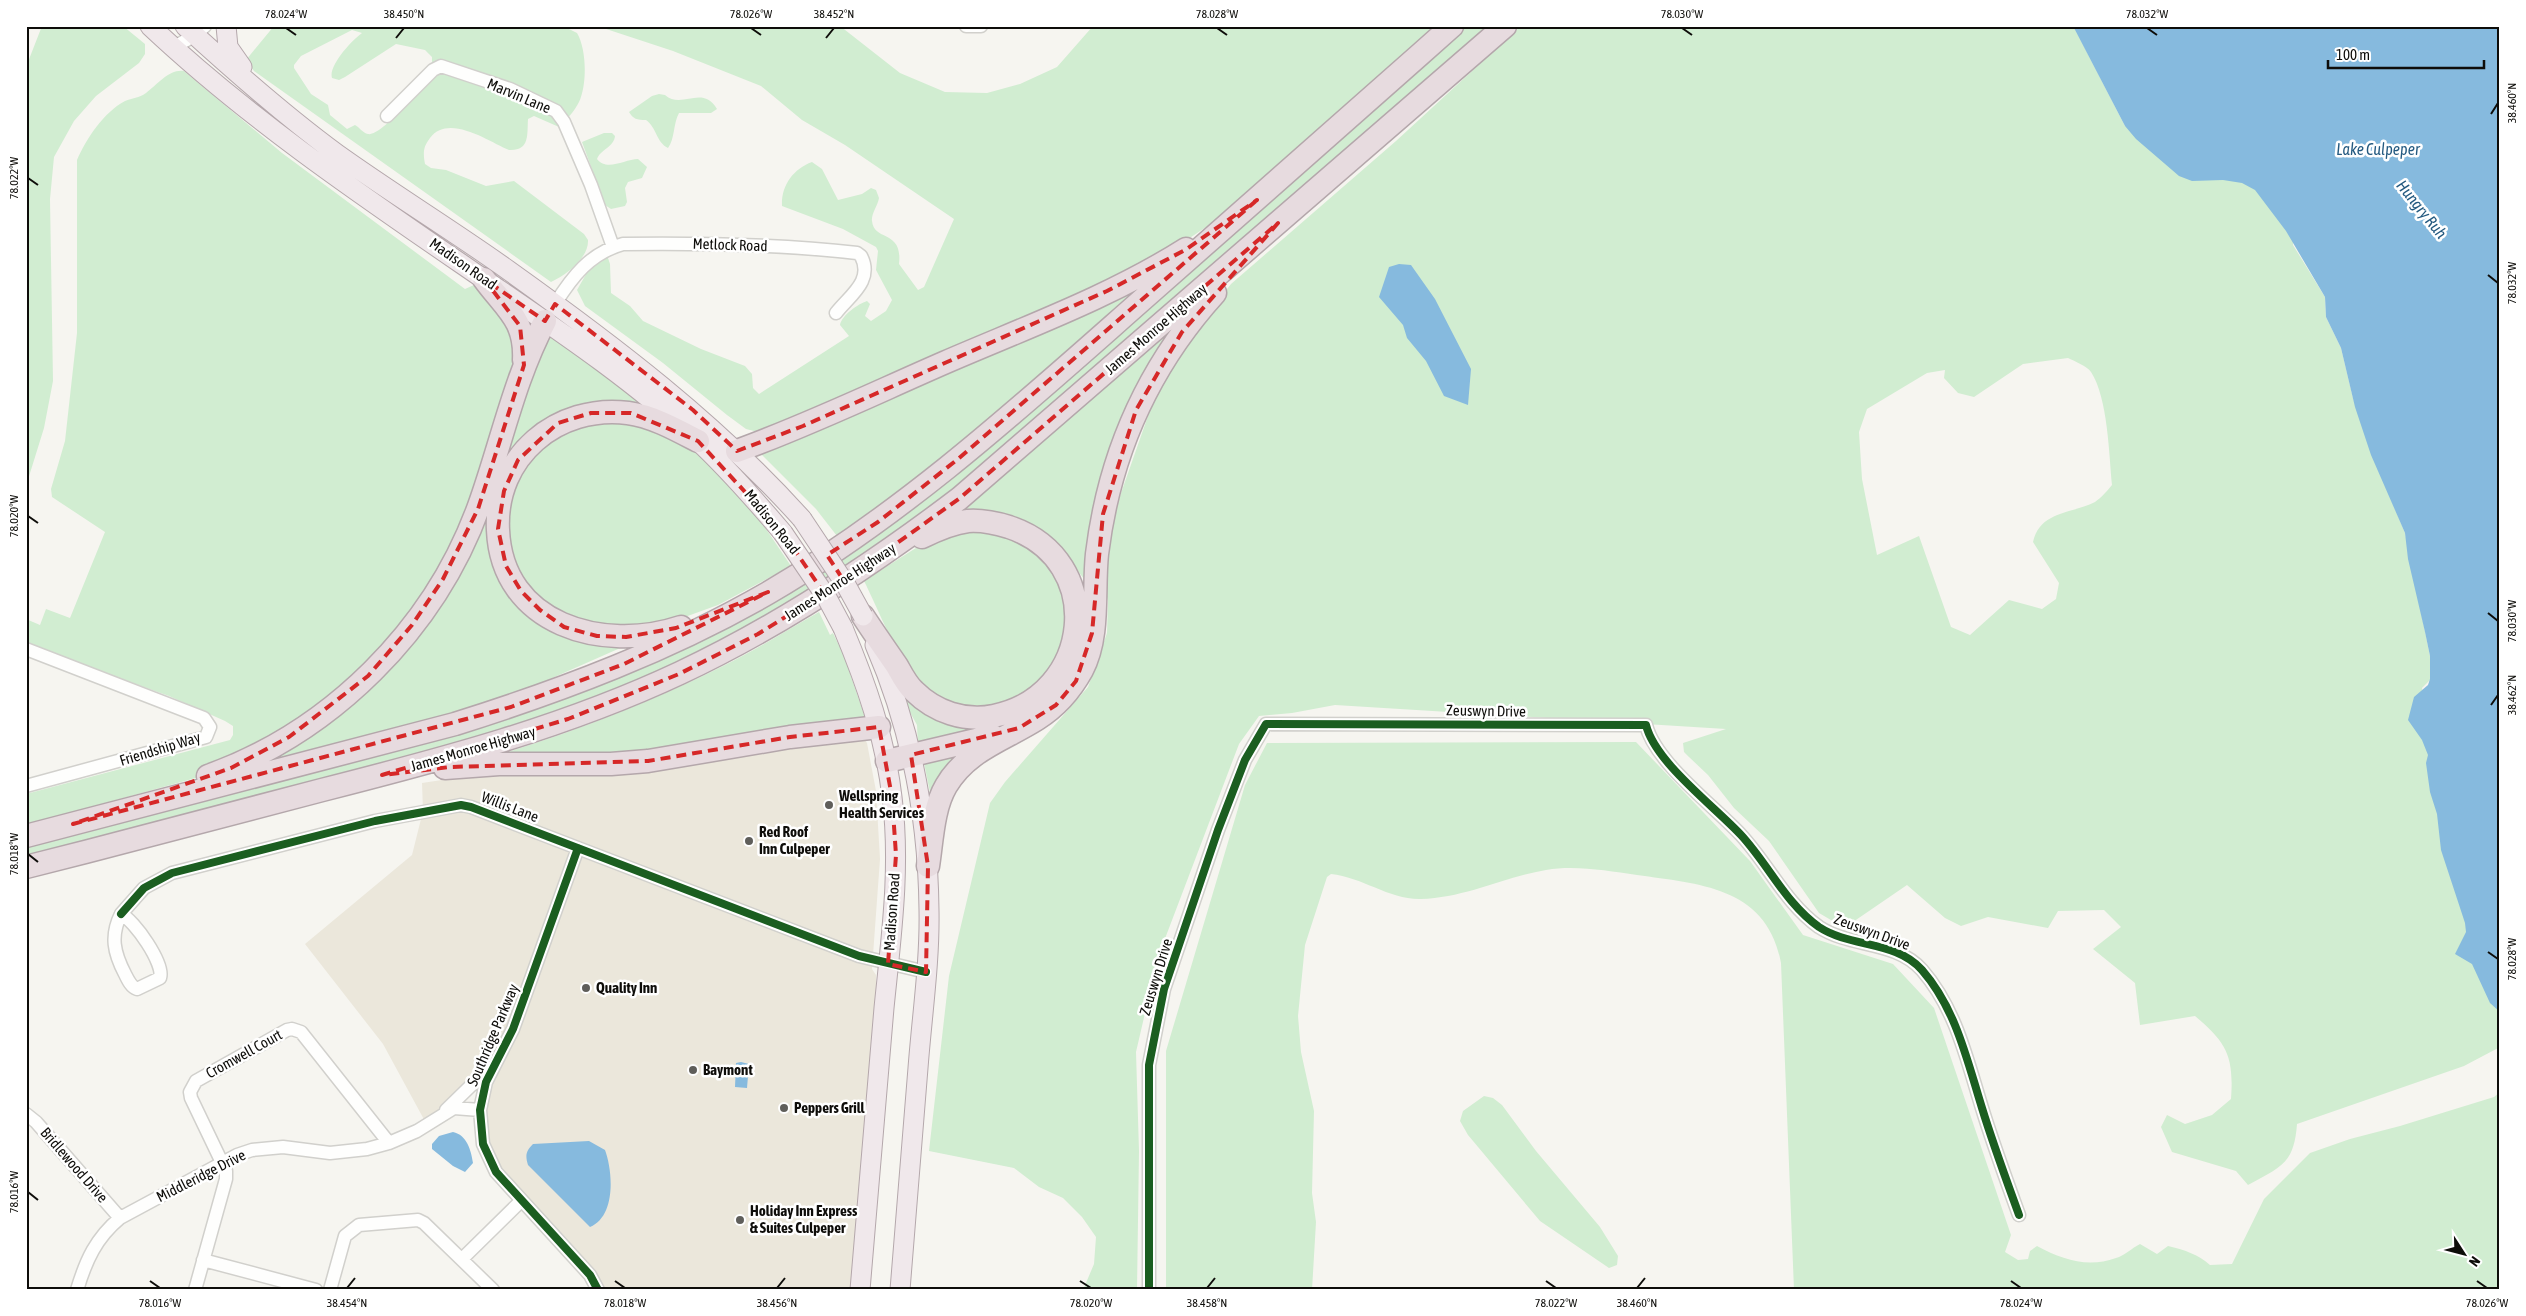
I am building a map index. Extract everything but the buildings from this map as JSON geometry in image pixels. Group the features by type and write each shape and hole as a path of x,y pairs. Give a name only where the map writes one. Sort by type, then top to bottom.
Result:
{"highway":[{"name":"James Monroe Highway","path":"26,836 455,724 511,707 624,664 768,592 878,522 958,459 1257,200 1452,26"},
{"name":"James Monroe Highway","path":"26,867 382,775 522,736 679,674 758,634 889,551 960,498 1504,26"},
{"path":"737,451 803,426 1107,291 1185,250 1257,200"},
{"path":"928,866 939,803 949,781 977,752 1037,719 1056,705 1076,682 1084,667 1092,633 1097,555 1107,496 1121,446 1151,381 1172,346 1199,310 1278,223"},
{"path":"484,279 520,326 525,344 524,365"},
{"path":"73,824 231,768 261,754 317,719 368,676 412,625 432,597 461,544 478,509 524,365 550,313"},
{"path":"698,441 647,417 614,411 574,417 550,428 528,446 518,460 504,491 498,512 498,529 506,566 521,590 540,610 564,626 597,636 653,635 707,618 768,592"},
{"path":"863,616 913,690 937,708 967,717 982,718 1011,712 1026,706 1052,685 1071,652 1076,629 1076,608 1069,578 1054,555 1032,537 1002,525 968,521 931,533 889,551"},
{"path":"382,775 450,767 611,764 648,761 790,737 879,727"},
{"path":"887,761 1020,728"}],"main road":[{"name":"Madison Road","path":"150,26 173,48 322,167 484,279 550,313 693,410 737,451 802,518 837,570 863,616 885,669 910,755 920,799 928,866 929,910 926,972 900,1290"},
{"path":"226,26 226,41 235,60 273,104"},
{"name":"Madison Road","path":"192,29 273,104 337,154 508,270 550,313 698,441 730,472 784,533 827,598 843,628 866,685 887,761 892,797 896,855 860,1290"}],"street":[{"path":"966,26 981,26"},
{"path":"173,48 192,29"},
{"name":"Marvin Lane","path":"387,116 432,70 441,66 510,89 556,111 564,122 591,185 613,247"},
{"name":"Metlock Road","path":"550,313 573,276 582,267 597,254 623,244 823,249 856,253 864,261 863,282 836,313"},
{"name":"Friendship Way","path":"26,649 204,718 210,727 206,737 26,786"},
{"name":"Zeuswyn Drive","path":"1149,1290 1149,1065 1158,1016 1164,989 1230,794 1245,760 1266,724 1646,724 1648,735 1659,752 1740,834 1804,914 1818,926 1839,937 1879,946 1907,958 1923,972 1943,999 1957,1030 1998,1159 2019,1215"},
{"name":"Willis Lane","path":"121,914 144,888 172,873 375,820 450,806 471,807 859,956 926,972"},
{"name":"Southridge Parkway","path":"578,848 513,1029 486,1082 480,1110 483,1144 489,1160 504,1183 590,1275 598,1290"},
{"path":"121,914 138,927 161,969 160,978 137,989 128,979 114,950 114,931 121,914"},
{"name":"Cromwell Court","path":"224,1162 191,1098 192,1086 196,1080 292,1029 301,1032 389,1143"},
{"path":"435,1120 498,1059"},
{"name":"Middleridge Drive","path":"77,1290 91,1251 99,1238 120,1218 237,1155 268,1147 330,1153 367,1149 389,1143 417,1131 454,1108 480,1110"},
{"name":"Bridlewood Drive","path":"26,1114 36,1122 120,1218"},
{"path":"194,1290 226,1180 224,1162"},
{"path":"462,1258 521,1201"},
{"path":"330,1290 346,1236 359,1225 418,1220 424,1223 462,1258 493,1290"},
{"path":"204,1260 316,1290"}],"highlighted area":[{"path":"1257,200 958,459 878,522 827,555 844,581 960,498 1278,223 1182,332 1136,410 1103,514 1092,633 1076,681 1056,705 1019,728 911,755 928,866 926,972 888,964 896,855 892,797 879,727 790,737 648,761 450,767 382,775 568,719 679,674 758,634 824,593 783,533 698,441 631,413 591,413 558,423 518,460 504,491 498,529 506,566 521,591 540,610 564,627 597,636 626,637 676,628 768,592 624,664 511,707 73,824 231,768 289,737 368,676 412,625 443,579 478,509 524,365 520,326 484,279 545,321 555,304 693,410 737,451 803,426 1107,291 1185,250"}],"shaded area":[{"path":"863,737 867,743 876,791 880,859 872,969 876,975 876,998 853,1290 597,1290 486,1150 480,1110 492,1070 427,1125 383,1044 305,944 412,855 423,811 422,783 488,773"}],"green space":[{"path":"42,26 123,26 145,44 145,54 139,63 96,96 74,121 54,157 50,199 53,381 44,428 26,486 26,67"},
{"path":"274,26 563,26 577,33 583,49 585,68 582,95 577,106 559,127 534,116 528,119 526,141 521,148 516,150 509,150 469,132 448,128 438,131 430,138 424,150 424,157 425,164 431,168 446,170 486,186 514,181 584,234 588,240 585,253 576,265 551,282 254,71 246,60","holes":["352,30 362,33 337,60 332,78 339,80 345,77 396,44 425,50 432,57 432,77 391,120 374,133 368,134 355,125 347,129 330,115 328,105 311,94 294,68 294,65 301,56"]},
{"path":"597,26 840,26 900,73 945,92 987,93 1020,84 1057,67 1093,26 1437,26 1218,219 1142,270 758,432 746,429 663,363 585,306 577,290 589,269 604,258 608,258 611,293 630,306 643,321 701,349 745,366 752,374 753,388 759,394 849,336 840,325 844,317 855,307 867,301 870,304 865,316 871,321 886,311 892,300 876,270 878,251 876,247 843,229 782,206 786,185 799,169 812,162 822,169 838,200 862,194 871,188 876,190 879,198 872,218 874,227 897,245 899,264 918,290 924,287 954,219 845,145 802,120 761,86 673,51"},
{"path":"1464,26 1493,26 999,456 834,580 674,667 516,729 26,858 26,843 650,661 1035,406"},
{"path":"1521,26 2067,26 2075,29 2125,126 2297,185 2293,245 2325,297 2326,317 2341,348 2353,398 2370,449 2405,533 2430,656 2430,680 2422,688 2500,989 2500,1047 2464,1066 2297,1124 2293,1148 2289,1157 2277,1169 2248,1185 2236,1171 2172,1152 2161,1127 2167,1115 2185,1124 2212,1115 2231,1099 2232,1084 2229,1061 2215,1034 2195,1016 2140,1025 2135,983 2093,949 2121,927 2104,910 2058,911 2048,928 1988,917 1961,926 1945,918 1907,885 1850,924 1836,923 1819,913 1769,841 1734,808 1708,775 1684,752 1683,743 1726,729 1335,705 1292,713 1259,716 1239,744 1158,957 1136,1052 1139,1151 1137,1290 1083,1290 1094,1264 1096,1237 1082,1217 1063,1198 1039,1187 1014,1168 929,1151 949,976 990,803 1005,782 1088,687 1107,633 1108,601 1102,577 1113,516 1155,396 1186,341 1231,284 1396,141","holes":["2068,358 2089,370 2097,383 2107,427 2112,485 2095,502 2049,519 2042,524 2037,532 2033,542 2059,583 2056,599 2042,609 2009,600 1970,635 1951,627 1919,536 1877,555 1862,479 1859,432 1867,409 1927,373 1945,370 1944,378 1958,393 1974,397 2023,364"]},
{"path":"184,71 282,153 465,289 474,285 494,299 521,348 475,497 425,599 319,712 210,774 26,825 26,794 230,740 233,735 233,726 225,721 169,696 26,645 26,619 40,625 46,609 70,618 105,532 52,497 51,489 65,441 77,333 77,160 85,143 103,119 117,106 146,93 173,72"},
{"path":"659,94 678,100 705,98 717,109 711,113 679,113 668,148 661,142 650,123 646,120 636,119 629,112 652,96"},
{"path":"604,133 612,133 615,136 612,143 597,159 601,163 611,165 638,159 647,167 642,178 628,182 625,188 627,202 625,206 611,209 605,205 582,142"},
{"path":"1158,271 1005,407 912,482 837,536 816,509 758,451"},
{"path":"1170,334 1155,369 1085,580 1073,565 963,515 963,510 1160,335 1164,339"},
{"path":"552,336 651,407 622,407 507,456 514,417 546,337"},
{"path":"617,417 685,443 706,462 762,523 791,566 718,605 660,626 638,630 564,621 522,584 504,534 518,471 557,432"},
{"path":"489,504 522,601 643,638 493,704 261,767 355,694"},
{"path":"975,525 1045,552 1070,608 1058,665 1025,693 1010,701 987,706 962,707 941,699 923,686 908,667 895,646 864,581 919,546"},
{"path":"819,612 830,635 833,633 844,656 866,720 684,752 479,761 573,730 664,694 735,660"},
{"path":"903,690 976,728 975,736 918,747 917,725 901,696"},
{"path":"1636,742 1750,861 1803,935 1893,964 1934,1008 2011,1235 2005,1252 2018,1260 2028,1259 2030,1251 2037,1246 2066,1259 2096,1262 2119,1257 2140,1244 2157,1254 2168,1246 2190,1253 2210,1265 2232,1264 2264,1199 2310,1153 2350,1139 2400,1126 2494,1097 2500,1092 2500,1290 1794,1290 1781,963 1773,938 1761,918 1746,904 1727,894 1707,887 1614,872 1569,868 1530,873 1453,895 1421,899 1398,896 1342,876 1331,874 1327,877 1305,945 1298,1016 1301,1052 1314,1111 1312,1193 1316,1222 1312,1290 1166,1290 1166,1051 1245,785 1267,743"},
{"path":"972,747 934,812 923,758"},
{"path":"1484,1096 1493,1098 1502,1105 1536,1151 1600,1227 1618,1256 1617,1265 1609,1268 1540,1221 1468,1135 1460,1121 1463,1111"}],"water":[{"name":"Lake Culpeper","path":"2073,26 2500,26 2500,1012 2490,1003 2472,964 2455,954 2466,932 2465,923 2441,850 2437,814 2430,792 2426,763 2428,755 2422,740 2408,720 2414,697 2428,685 2430,679 2430,656 2408,559 2405,533 2371,455 2355,407 2341,348 2326,317 2325,297 2286,231 2255,190 2242,183 2223,180 2192,181 2179,176 2136,139 2125,126"},
{"path":"1399,264 1411,265 1435,299 1471,369 1468,405 1444,396 1426,361 1407,338 1403,325 1379,297 1389,267"},
{"path":"736,1063 749,1064 747,1088 735,1087"},
{"path":"453,1132 462,1136 468,1144 471,1153 473,1163 465,1172 453,1166 432,1149 432,1144 439,1136"},
{"path":"589,1141 605,1150 611,1181 608,1204 604,1213 590,1227 528,1165 526,1156 533,1144"}],"cycle path":[{"path":"1149,1290 1149,1065 1164,989 1218,830 1245,760 1266,724 1646,725 1661,754 1687,783 1730,823 1751,846 1787,895 1807,918 1832,934 1886,949 1911,960 1934,985 1944,1001 1959,1036 2019,1215"},
{"path":"121,914 144,888 172,873 375,821 461,805 471,807 859,956 926,972"},
{"path":"578,848 513,1029 486,1082 480,1110 483,1144 496,1172 590,1275 598,1290"}],"place":[{"name":"Wellspring Health Services","path":"829,805"},
{"name":"Red Roof Inn Culpeper","path":"749,841"},
{"name":"Quality Inn","path":"586,988"},
{"name":"Baymont","path":"693,1070"},
{"name":"Peppers Grill","path":"784,1108"},
{"name":"Holiday Inn Express & Suites Culpeper","path":"740,1220"}],"water label":[{"name":"Hungry Ruh","path":"2422,209"}]}
